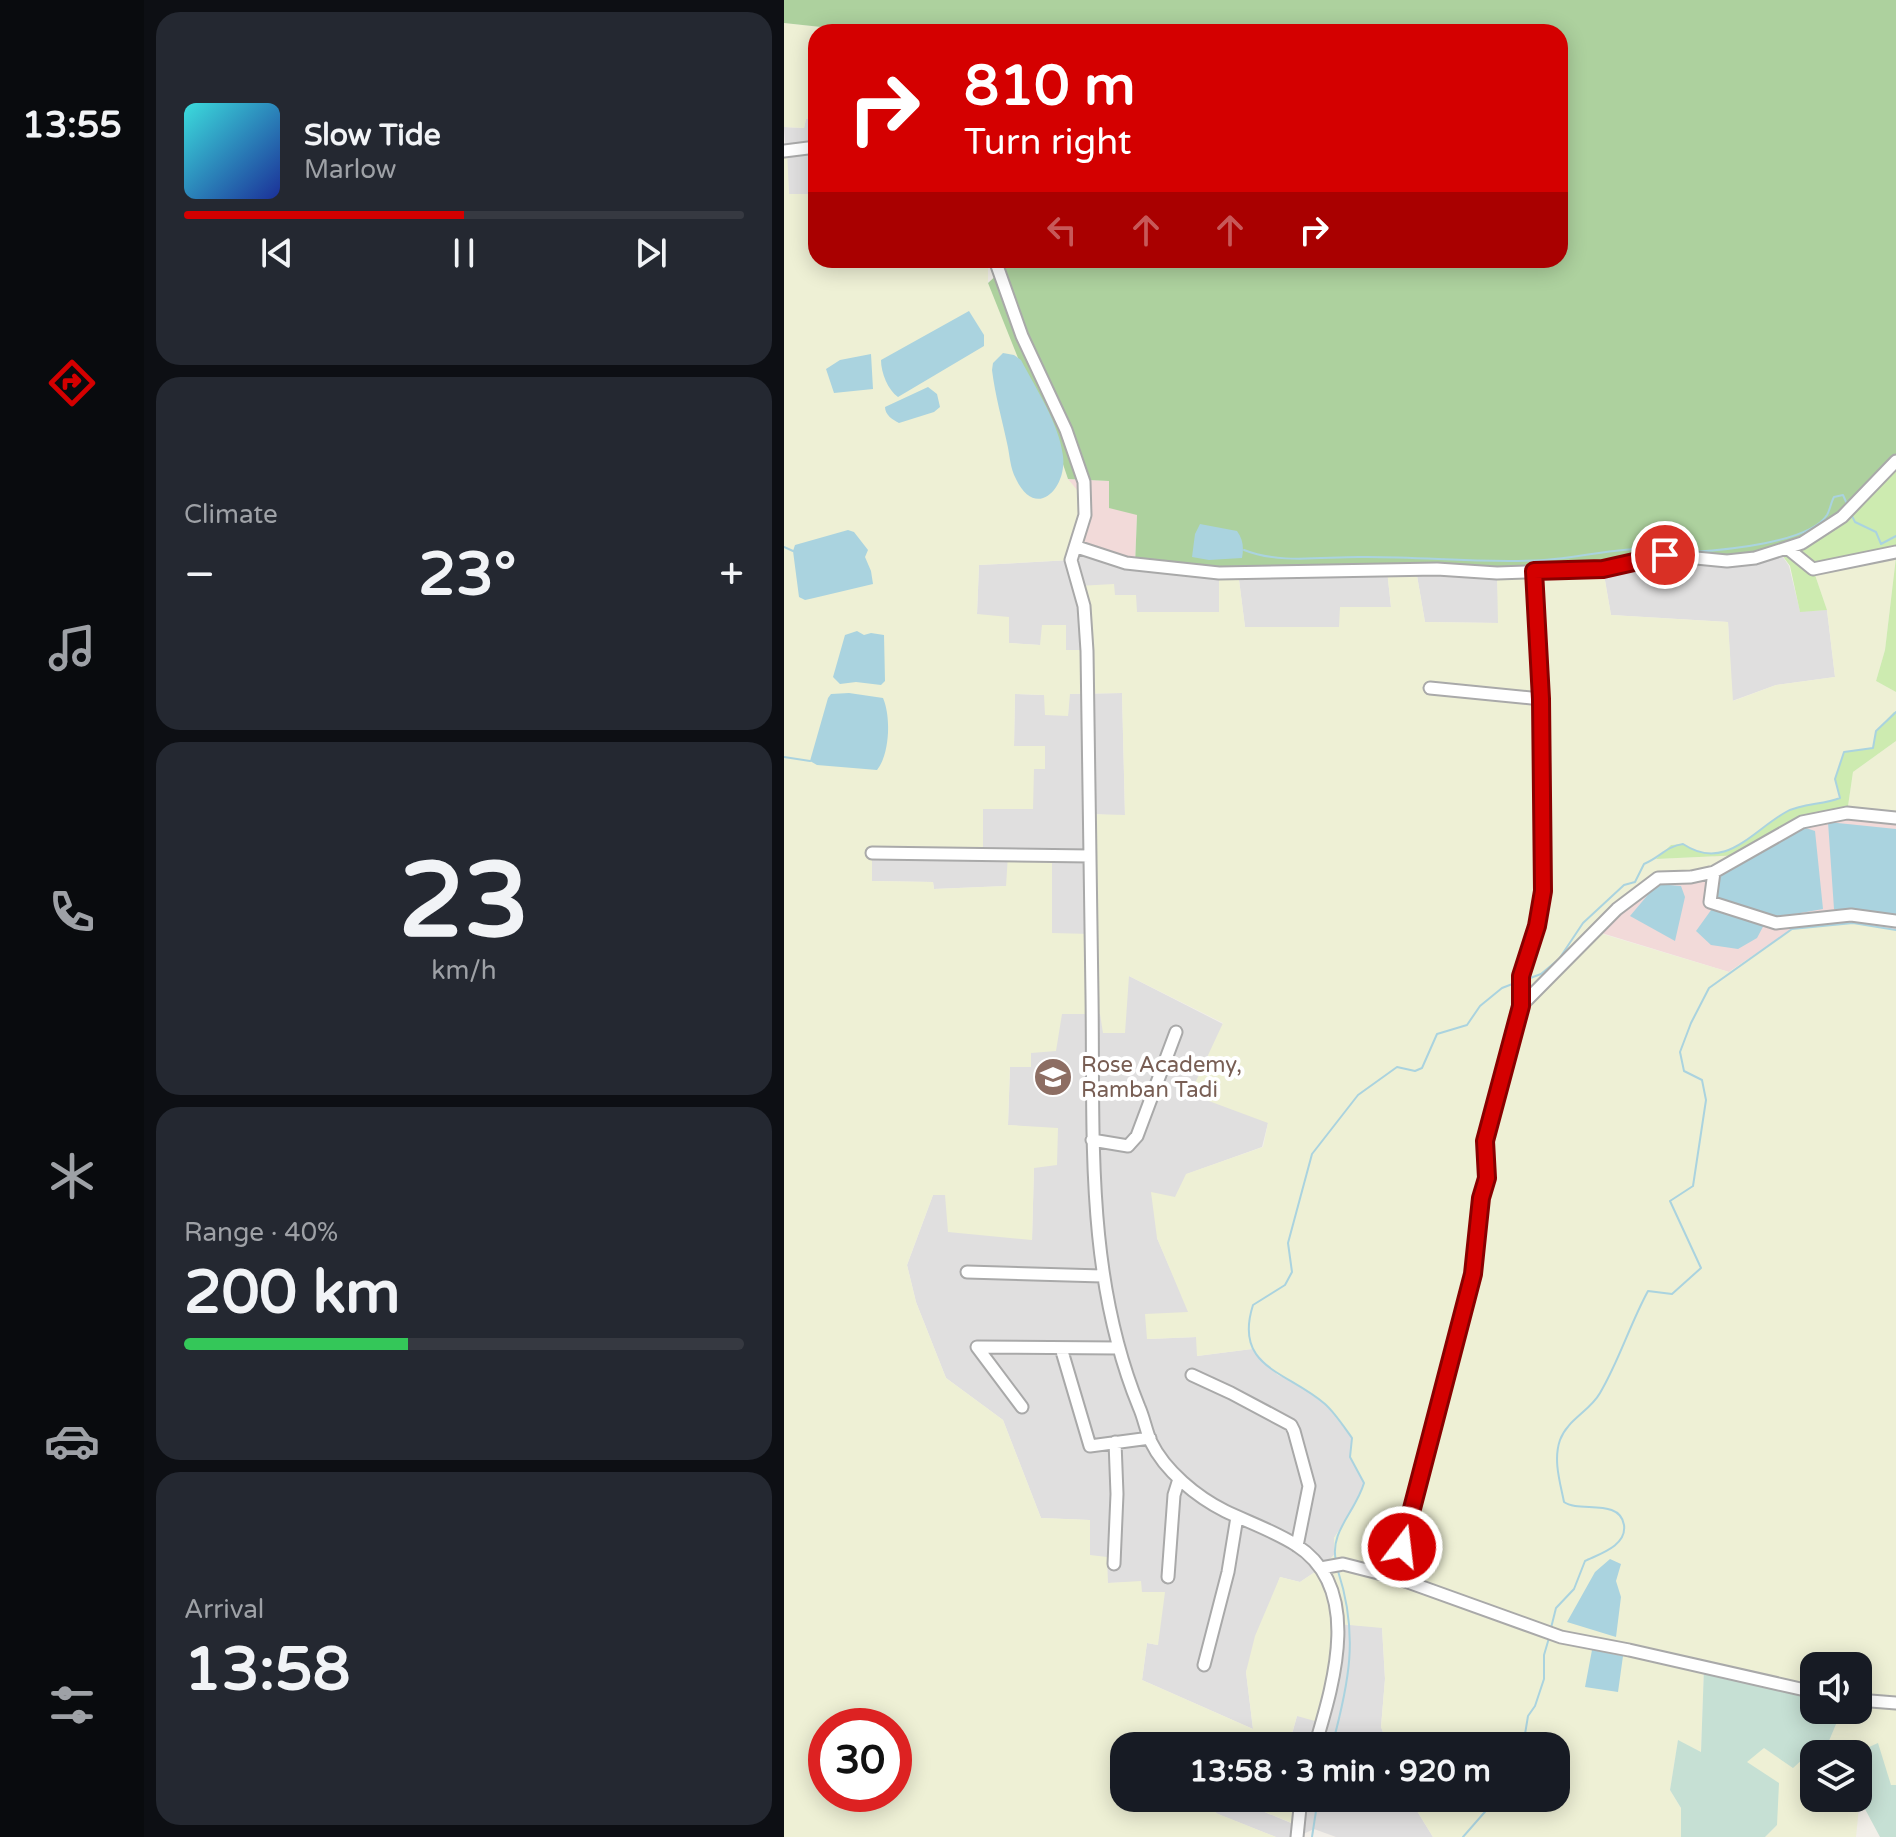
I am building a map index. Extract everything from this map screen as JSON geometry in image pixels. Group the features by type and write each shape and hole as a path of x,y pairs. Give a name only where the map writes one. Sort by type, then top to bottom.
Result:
{"street":[{"path":"784,151 808,148"},
{"path":"998,268 1022,336 1081,467 1087,502 1071,560 1084,606 1087,651 1092,1140 1102,1276 1118,1348 1150,1438 1179,1479 1203,1500 1297,1546 1325,1568 1338,1624 1330,1697 1319,1732"},
{"path":"1077,547 1126,563 1219,573 1437,569 1497,573 1603,569 1665,555 1727,561 1755,558 1802,543 1842,517 1896,461"},
{"path":"1787,548 1813,569 1896,552"},
{"path":"1394,1577 1473,1274 1481,1198 1487,1178 1485,1141 1521,1006 1521,982 1543,891 1541,699 1534,571"},
{"path":"1430,688 1541,699"},
{"path":"1521,1006 1617,909 1658,878 1691,877 1714,872 1802,822 1847,813 1896,818"},
{"path":"872,853 1090,856"},
{"path":"1714,872 1710,902 1776,923 1851,915 1896,921"},
{"path":"1092,1140 1128,1146 1137,1136 1176,1032"},
{"path":"967,1272 1102,1276"},
{"path":"1022,1407 977,1347 1118,1348"},
{"path":"1061,1348 1090,1446 1150,1438"},
{"path":"1192,1375 1291,1425 1309,1486 1297,1546"},
{"path":"1114,1564 1117,1494 1115,1442"},
{"path":"1168,1577 1174,1495 1179,1479"},
{"path":"1204,1665 1228,1572 1237,1517"},
{"path":"1325,1568 1343,1564 1394,1577 1534,1630 1561,1637 1800,1689"},
{"path":"1872,1701 1896,1703"},
{"path":"1297,1837 1300,1812"}],"shaded area":[{"path":"806,119 808,194 789,194 784,127 804,128"},
{"path":"1068,479 1110,481 1137,515 1135,565 1077,547"},
{"path":"1077,547 1219,573 1219,612 1137,612 1087,651 1066,650 1065,625 1040,645 1009,643 977,614 979,565 1071,560"},
{"path":"1779,551 1789,566 1800,611 1827,610 1835,677 1776,685 1732,701 1728,622 1611,615 1603,569 1639,560"},
{"path":"1387,570 1391,607 1341,607 1340,627 1245,627 1238,572"},
{"path":"1416,570 1497,573 1499,623 1425,622"},
{"path":"1122,693 1125,816 1090,814 1091,934 1052,934 1052,856 1006,886 934,889 933,882 872,881 872,853 983,854 983,808 1034,769 1044,746 1014,746 1015,694 1044,695 1068,715 1069,694"},
{"path":"1847,813 1896,818 1896,930 1853,923 1792,929 1729,972 1595,931 1658,878 1800,823"},
{"path":"1129,976 1223,1024 1268,1123 1262,1147 1187,1174 1157,1238 1189,1312 1148,1339 1197,1337 1197,1356 1252,1349 1278,1375 1293,1381 1326,1405 1352,1438 1350,1458 1364,1483 1354,1508 1334,1538 1334,1555 1300,1582 1280,1577 1246,1672 1253,1729 1142,1680 1147,1643 1158,1645 1141,1592 1141,1582 1108,1583 1090,1555 1089,1520 1041,1518 1003,1420 946,1378 916,1302 907,1265 933,1195 945,1194 1032,1240 1034,1167 1058,1129 1008,1125 1010,1067 1031,1053 1061,1014 1101,1014"},
{"path":"1338,1624 1382,1627 1385,1679 1383,1732 1293,1732"},
{"path":"1264,1812 1298,1826 1300,1812 1418,1812 1433,1837 1336,1837 1314,1829 1297,1837 1276,1837 1215,1813"}],"green space":[{"path":"784,0 1896,0 1896,461 1868,490 1802,543 1755,558 1665,555 1603,569 1263,573 1135,565 1137,515 1109,508 1109,481 1068,479 1048,420 1020,363 988,283 1004,268 1568,268 1568,24 808,26 784,23"},
{"path":"784,23 808,26 808,119 804,128 784,127"},
{"path":"787,150 789,194 808,194 808,268 988,268 988,283 1047,418 1068,479 1087,502 1071,560 979,565 977,614 1009,617 1009,643 1040,645 1042,625 1066,625 1066,650 1086,650 1078,586 1114,584 1115,595 1136,595 1137,612 1219,612 1219,573 1238,572 1245,627 1339,627 1340,607 1391,607 1387,570 1416,570 1425,622 1498,623 1497,573 1603,569 1611,615 1728,622 1733,701 1776,685 1835,677 1827,610 1813,569 1896,557 1885,650 1876,681 1896,692 1896,712 1873,748 1844,752 1840,798 1788,810 1747,841 1725,851 1710,855 1695,852 1683,844 1671,845 1657,859 1742,855 1714,872 1658,878 1596,932 1729,972 1792,929 1853,923 1896,930 1896,1785 1891,1785 1872,1766 1872,1740 1829,1740 1836,1724 1872,1724 1872,1652 1800,1652 1800,1689 1704,1668 1701,1752 1678,1741 1670,1790 1681,1808 1681,1837 1433,1837 1418,1812 1570,1812 1570,1732 1383,1732 1385,1679 1382,1628 1339,1624 1322,1723 1297,1716 1292,1732 1110,1732 1110,1812 1216,1812 1276,1837 784,1837 784,151","holes":["1122,693 1125,815 1089,814 1091,934 1052,933 1052,855 1008,855 1006,886 934,889 933,882 872,881 872,854 983,855 983,809 1033,809 1034,769 1045,769 1045,746 1014,746 1015,694 1044,695 1045,715 1068,716 1070,694","1129,976 1223,1023 1190,1094 1268,1123 1263,1147 1186,1174 1175,1197 1151,1192 1157,1238 1188,1312 1145,1314 1147,1339 1196,1337 1197,1356 1252,1349 1278,1375 1293,1381 1326,1405 1352,1438 1350,1457 1364,1483 1354,1508 1334,1538 1334,1555 1300,1582 1280,1577 1255,1636 1246,1672 1253,1729 1142,1680 1147,1643 1158,1645 1165,1592 1142,1592 1141,1581 1108,1583 1107,1557 1090,1555 1090,1520 1041,1518 1003,1420 946,1378 916,1302 907,1265 933,1195 945,1195 948,1232 1032,1240 1034,1168 1057,1165 1058,1128 1008,1125 1010,1067 1031,1067 1031,1053 1056,1051 1062,1014 1100,1014 1103,1033 1125,1033"]},
{"path":"1896,461 1896,552 1813,569 1827,610 1800,612 1790,566 1779,551"},
{"path":"1896,557 1896,692 1876,681 1885,650"},
{"path":"1894,712 1896,741 1853,772 1847,813 1802,822 1742,855 1656,859 1671,845 1683,844 1712,853 1725,851 1738,846 1792,809 1840,798 1835,779 1844,752 1873,748 1876,731"},
{"path":"1896,741 1896,818 1847,813 1853,772"},
{"path":"1704,1667 1800,1689 1800,1724 1836,1724 1829,1740 1800,1740 1800,1762 1793,1768 1764,1748 1747,1762 1779,1783 1777,1825 1765,1837 1681,1837 1681,1808 1670,1790 1678,1740 1701,1752"},
{"path":"1878,1743 1891,1785 1896,1785 1896,1837 1880,1837 1867,1812 1872,1812 1872,1746"},
{"path":"1764,1748 1793,1767 1800,1761 1800,1812 1858,1812 1856,1837 1765,1837 1777,1825 1746,1761"},
{"path":"1265,1812 1300,1812 1299,1826"}],"water":[{"path":"969,311 984,335 984,346 898,397 894,394 886,381 881,360"},
{"path":"1003,353 1021,360 1046,406 1061,444 1063,468 1060,479 1055,488 1041,499 1032,498 1024,491 1011,466 992,370 993,363"},
{"path":"871,354 873,389 834,393 826,369 840,360"},
{"path":"928,387 937,394 940,407 934,412 899,423 888,415 885,407"},
{"path":"1200,524 1237,531 1241,537 1242,558 1209,560 1192,557 1195,534"},
{"path":"848,530 854,532 868,550 865,557 873,584 805,600 799,597 793,551 795,545"},
{"path":"857,631 864,635 884,635 885,681 881,685 840,684 833,677 845,635"},
{"path":"831,694 883,698 888,735 885,755 877,770 817,765 810,761 828,698"},
{"path":"1828,822 1896,829 1896,914 1834,909"},
{"path":"1803,827 1815,831 1823,909 1778,917 1715,899 1717,876"},
{"path":"1657,884 1681,886 1685,897 1675,941 1630,916"},
{"path":"1714,906 1765,923 1757,938 1738,949 1711,945 1696,931"},
{"path":"1610,1559 1621,1564 1616,1581 1621,1597 1616,1637 1567,1622 1595,1572"},
{"path":"1592,1650 1623,1656 1618,1692 1585,1687"}],"waterway":[{"path":"1692,552 1744,547 1785,538 1817,525 1827,515 1834,497 1843,495 1847,504"},
{"path":"1851,514 1855,522 1876,532 1881,544 1896,536"},
{"path":"784,547 793,551"},
{"path":"1244,550 1286,558 1498,561 1544,560 1635,549 1666,550"},
{"path":"1525,980 1541,974 1559,959 1583,923 1624,885 1635,882 1644,864 1668,850 1683,844 1698,851 1725,851 1738,846 1792,809 1840,798 1835,779 1844,752 1873,748 1876,731 1896,712"},
{"path":"784,757 810,761"},
{"path":"1551,1628 1556,1608 1574,1589 1585,1561 1617,1544 1624,1532 1621,1517 1615,1512 1564,1502 1557,1463 1560,1440 1600,1393 1648,1291 1672,1294 1701,1268 1670,1201 1693,1186 1706,1100 1702,1080 1684,1071 1680,1052 1691,1023 1709,988 1792,929 1853,923 1896,930"},
{"path":"1336,1561 1336,1541 1364,1483 1350,1457 1352,1438 1325,1404 1267,1366 1257,1355 1250,1342 1253,1305 1285,1285 1292,1272 1288,1243 1312,1154 1358,1095 1397,1067 1415,1071 1422,1068 1437,1034 1467,1025 1480,1006 1502,988 1515,983"},
{"path":"1335,1732 1347,1680 1350,1638 1338,1571"},
{"path":"1525,1732 1528,1716 1535,1706 1544,1679 1544,1655 1549,1638"},
{"path":"1312,1837 1316,1812"},
{"path":"1463,1837 1485,1812"}],"place":[{"name":"Rose Academy, Ramban Tadi","path":"1053,1077"}],"route":[{"path":"1402,1547 1473,1274 1481,1198 1487,1178 1485,1141 1521,1006 1521,976 1537,926 1543,891 1541,699 1534,571 1603,569 1665,555"}]}
